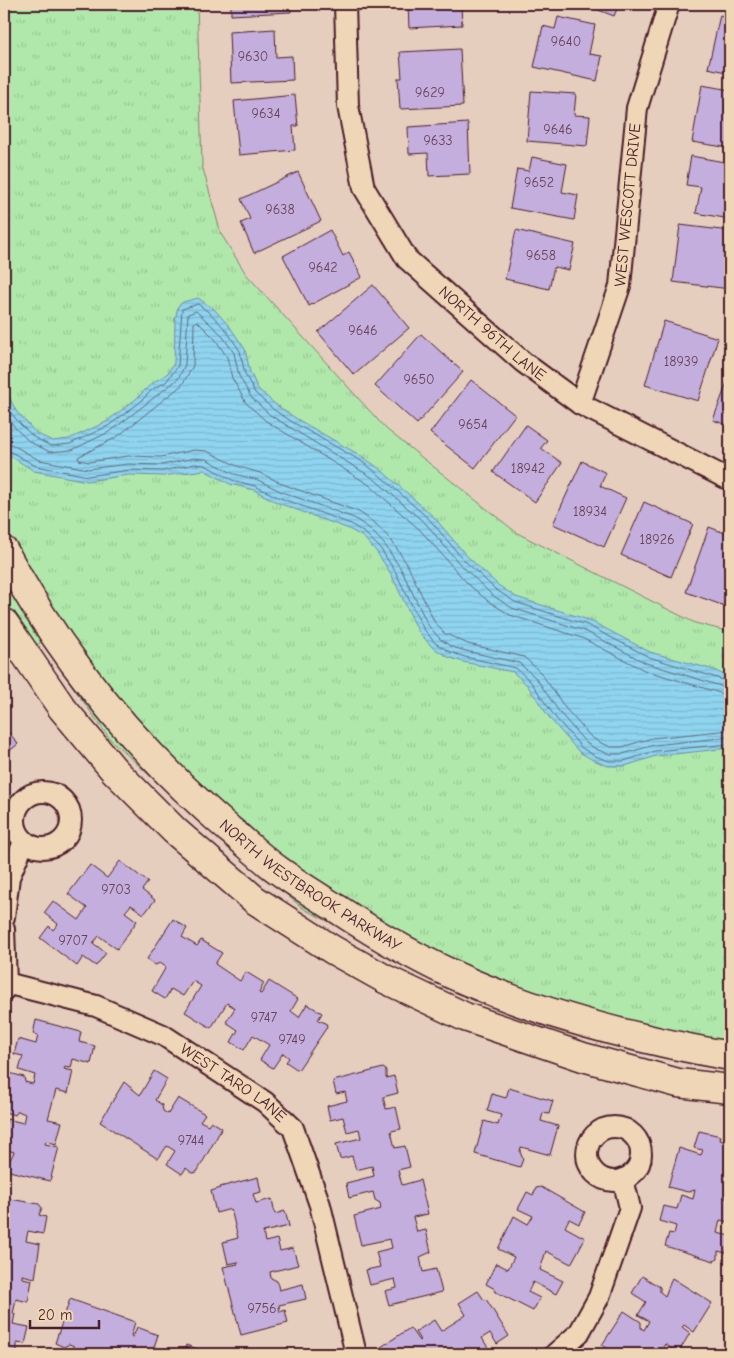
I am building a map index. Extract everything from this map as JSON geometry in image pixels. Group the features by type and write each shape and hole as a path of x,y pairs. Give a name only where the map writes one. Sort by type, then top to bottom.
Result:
{"street":[{"name":"NORTH 96TH LANE","path":"345,4 348,106 364,188 407,259 523,362 580,404 730,480"},
{"name":"WEST WESCOTT DRIVE","path":"580,404 620,286 637,108 669,4"},
{"name":"NORTH WESTBROOK PARKWAY","path":"4,551 19,579 79,669 141,745 200,804 276,869 397,946 466,981 518,1002 588,1025 674,1046 730,1056"},
{"path":"4,624 62,708 114,770 175,831 255,900 317,940 385,979 465,1018 583,1057 678,1083 730,1089"},
{"path":"4,917 9,877 24,842"},
{"path":"4,929 5,987"},
{"name":"WEST TARO LANE","path":"5,987 96,1006 163,1035 264,1102 293,1128 320,1205 356,1354"},
{"path":"555,1354 579,1333 599,1297 630,1208 623,1180"}],"green space":[{"path":"4,4 197,4 202,165 221,234 246,274 386,429 517,533 695,623 730,632 730,1069 648,1053 590,1037 469,994 304,909 216,837 110,739 41,642 4,669"}],"water":[{"path":"198,298 215,310 230,327 245,349 250,372 258,389 276,405 297,419 363,457 380,469 434,517 466,555 498,585 516,597 589,620 650,652 714,670 730,678 730,748 656,756 625,766 608,766 593,760 579,752 551,720 527,685 513,672 463,662 448,657 432,647 418,631 391,574 376,551 363,537 349,529 278,503 254,490 230,484 204,470 163,476 129,475 87,481 34,471 4,452 4,386 16,411 37,434 53,441 69,439 106,422 136,399 150,385 168,373 174,363 175,320 178,306 183,302"}],"building":[{"path":"231,4 291,4 291,12 231,15"},
{"path":"408,4 461,4 462,25 409,28"},
{"path":"583,4 619,4 614,16"},
{"path":"720,15 730,18 730,73 708,68"},
{"path":"558,17 595,25 589,54 602,56 597,81 534,67 543,26 555,29"},
{"path":"275,29 276,57 292,56 293,80 231,83 229,32"},
{"path":"460,49 463,106 400,109 398,78 402,78 400,52"},
{"path":"702,85 730,90 730,148 692,142"},
{"path":"531,91 576,94 574,115 590,116 587,146 527,141"},
{"path":"295,95 298,126 293,126 295,150 239,155 234,101"},
{"path":"468,123 470,174 429,176 428,153 409,154 408,127"},
{"path":"691,156 730,163 730,219 696,213 701,187 686,185"},
{"path":"532,157 567,164 562,192 578,195 574,220 510,208 517,169 529,171"},
{"path":"298,172 321,221 254,253 241,223 250,219 241,199"},
{"path":"680,225 730,231 730,289 673,282"},
{"path":"330,230 343,256 349,252 362,277 309,306 283,256"},
{"path":"516,230 575,244 569,270 554,267 549,289 505,279"},
{"path":"373,285 409,328 354,375 318,332"},
{"path":"664,321 718,338 698,401 645,385"},
{"path":"421,334 463,372 417,424 375,386"},
{"path":"730,375 730,426 713,420"},
{"path":"471,380 515,415 475,468 430,433"},
{"path":"526,425 547,440 541,448 562,463 535,502 493,472"},
{"path":"582,461 606,473 600,486 626,498 604,547 553,524"},
{"path":"644,502 693,524 671,577 621,555"},
{"path":"709,527 730,535 730,608 686,592"},
{"path":"4,726 18,744 7,753 4,749"},
{"path":"120,861 148,882 142,890 155,900 144,914 131,905 125,912 137,921 117,949 99,936 93,943 106,953 96,966 83,957 77,966 40,938 49,926 53,930 58,924 44,913 53,901 79,920 87,908 68,894 90,865 107,878"},
{"path":"173,919 187,928 182,937 197,946 201,940 222,953 215,964 240,981 246,972 264,983 259,993 261,994 269,981 298,999 291,1011 299,1017 307,1004 322,1013 318,1020 326,1023 327,1027 298,1070 286,1062 289,1058 283,1053 273,1068 260,1060 269,1045 253,1035 244,1050 231,1042 238,1030 226,1022 235,1008 227,1003 211,1028 185,1012 201,986 193,981 183,996 171,989 165,999 152,991 166,967 160,963 155,965 147,959"},
{"path":"36,1020 81,1032 79,1042 95,1046 91,1064 73,1059 71,1068 65,1067 64,1069 73,1071 68,1093 56,1090 48,1119 62,1122 56,1144 46,1141 45,1144 59,1147 50,1181 5,1170 14,1152 8,1150 4,1154 4,1130 7,1119 23,1123 25,1114 18,1111 15,1115 4,1112 4,1079 6,1072 24,1077 25,1082 33,1084 35,1075 19,1070 23,1056 14,1054 18,1039 36,1044 38,1035 33,1034"},
{"path":"383,1068 386,1070 386,1078 394,1076 398,1093 383,1097 386,1109 396,1107 401,1129 391,1131 395,1148 405,1146 410,1167 398,1170 402,1185 420,1180 428,1214 413,1217 417,1232 426,1230 431,1252 420,1257 423,1272 436,1269 442,1292 389,1305 385,1291 397,1288 395,1279 370,1285 366,1270 380,1267 376,1252 392,1248 390,1239 361,1245 354,1216 381,1209 380,1203 375,1200 373,1192 349,1198 346,1183 374,1176 372,1166 356,1170 352,1156 340,1159 336,1144 361,1138 359,1129 347,1132 343,1117 330,1120 327,1106 347,1101 345,1092 336,1094 333,1081"},
{"path":"154,1071 167,1079 155,1100 162,1105 163,1111 168,1114 178,1098 205,1114 200,1121 208,1125 211,1121 222,1128 197,1172 192,1173 186,1168 182,1174 167,1164 175,1151 167,1146 158,1159 100,1122 124,1082 140,1095"},
{"path":"509,1088 553,1101 549,1114 543,1113 541,1121 558,1126 550,1155 521,1147 520,1152 523,1159 520,1167 475,1154 484,1121 498,1125 501,1115 487,1111 492,1094 506,1098"},
{"path":"699,1131 721,1136 720,1140 730,1143 730,1179 725,1198 730,1200 730,1219 729,1222 720,1220 717,1233 730,1236 730,1240 726,1253 718,1251 718,1259 714,1261 665,1246 669,1233 674,1234 676,1226 659,1221 663,1206 677,1209 681,1195 693,1199 695,1190 688,1192 668,1187 679,1148 701,1155 703,1150 694,1148"},
{"path":"258,1177 261,1192 253,1194 256,1203 272,1199 275,1214 285,1211 289,1226 263,1232 265,1242 277,1239 280,1251 293,1248 298,1265 270,1272 271,1278 277,1281 279,1290 303,1284 306,1299 279,1305 280,1312 285,1310 288,1323 241,1335 223,1267 238,1264 238,1262 228,1264 223,1242 238,1238 231,1209 216,1213 211,1191"},
{"path":"541,1187 585,1212 579,1224 569,1219 565,1227 585,1238 571,1264 546,1251 540,1270 563,1281 556,1294 533,1282 528,1292 540,1298 533,1311 494,1291 495,1289 486,1284 496,1263 508,1269 514,1257 498,1249 514,1216 528,1224 533,1216 518,1209 527,1192 533,1195 536,1188"},
{"path":"4,1198 39,1204 42,1208 39,1215 46,1217 43,1234 28,1231 26,1241 40,1244 35,1278 22,1275 22,1278 32,1280 28,1302 16,1299 13,1324 29,1327 25,1344 17,1343 17,1350 13,1353 4,1351"},
{"path":"642,1276 660,1287 660,1292 665,1296 672,1278 712,1303 694,1332 684,1325 682,1327 690,1333 678,1353 665,1344 658,1354 617,1354 602,1345 624,1311 641,1322 641,1328 644,1330 649,1321 638,1315 646,1302 632,1293"},
{"path":"478,1291 484,1300 486,1299 509,1336 497,1344 490,1333 482,1338 492,1354 386,1354 381,1347 410,1328 419,1341 415,1332 434,1320 441,1331 466,1315 459,1303"},
{"path":"70,1299 135,1322 131,1336 133,1337 137,1327 158,1335 154,1347 175,1354 67,1354 72,1351 74,1346 69,1344 64,1347 55,1343"},
{"path":"186,1345 207,1352 207,1354 183,1354"}]}
